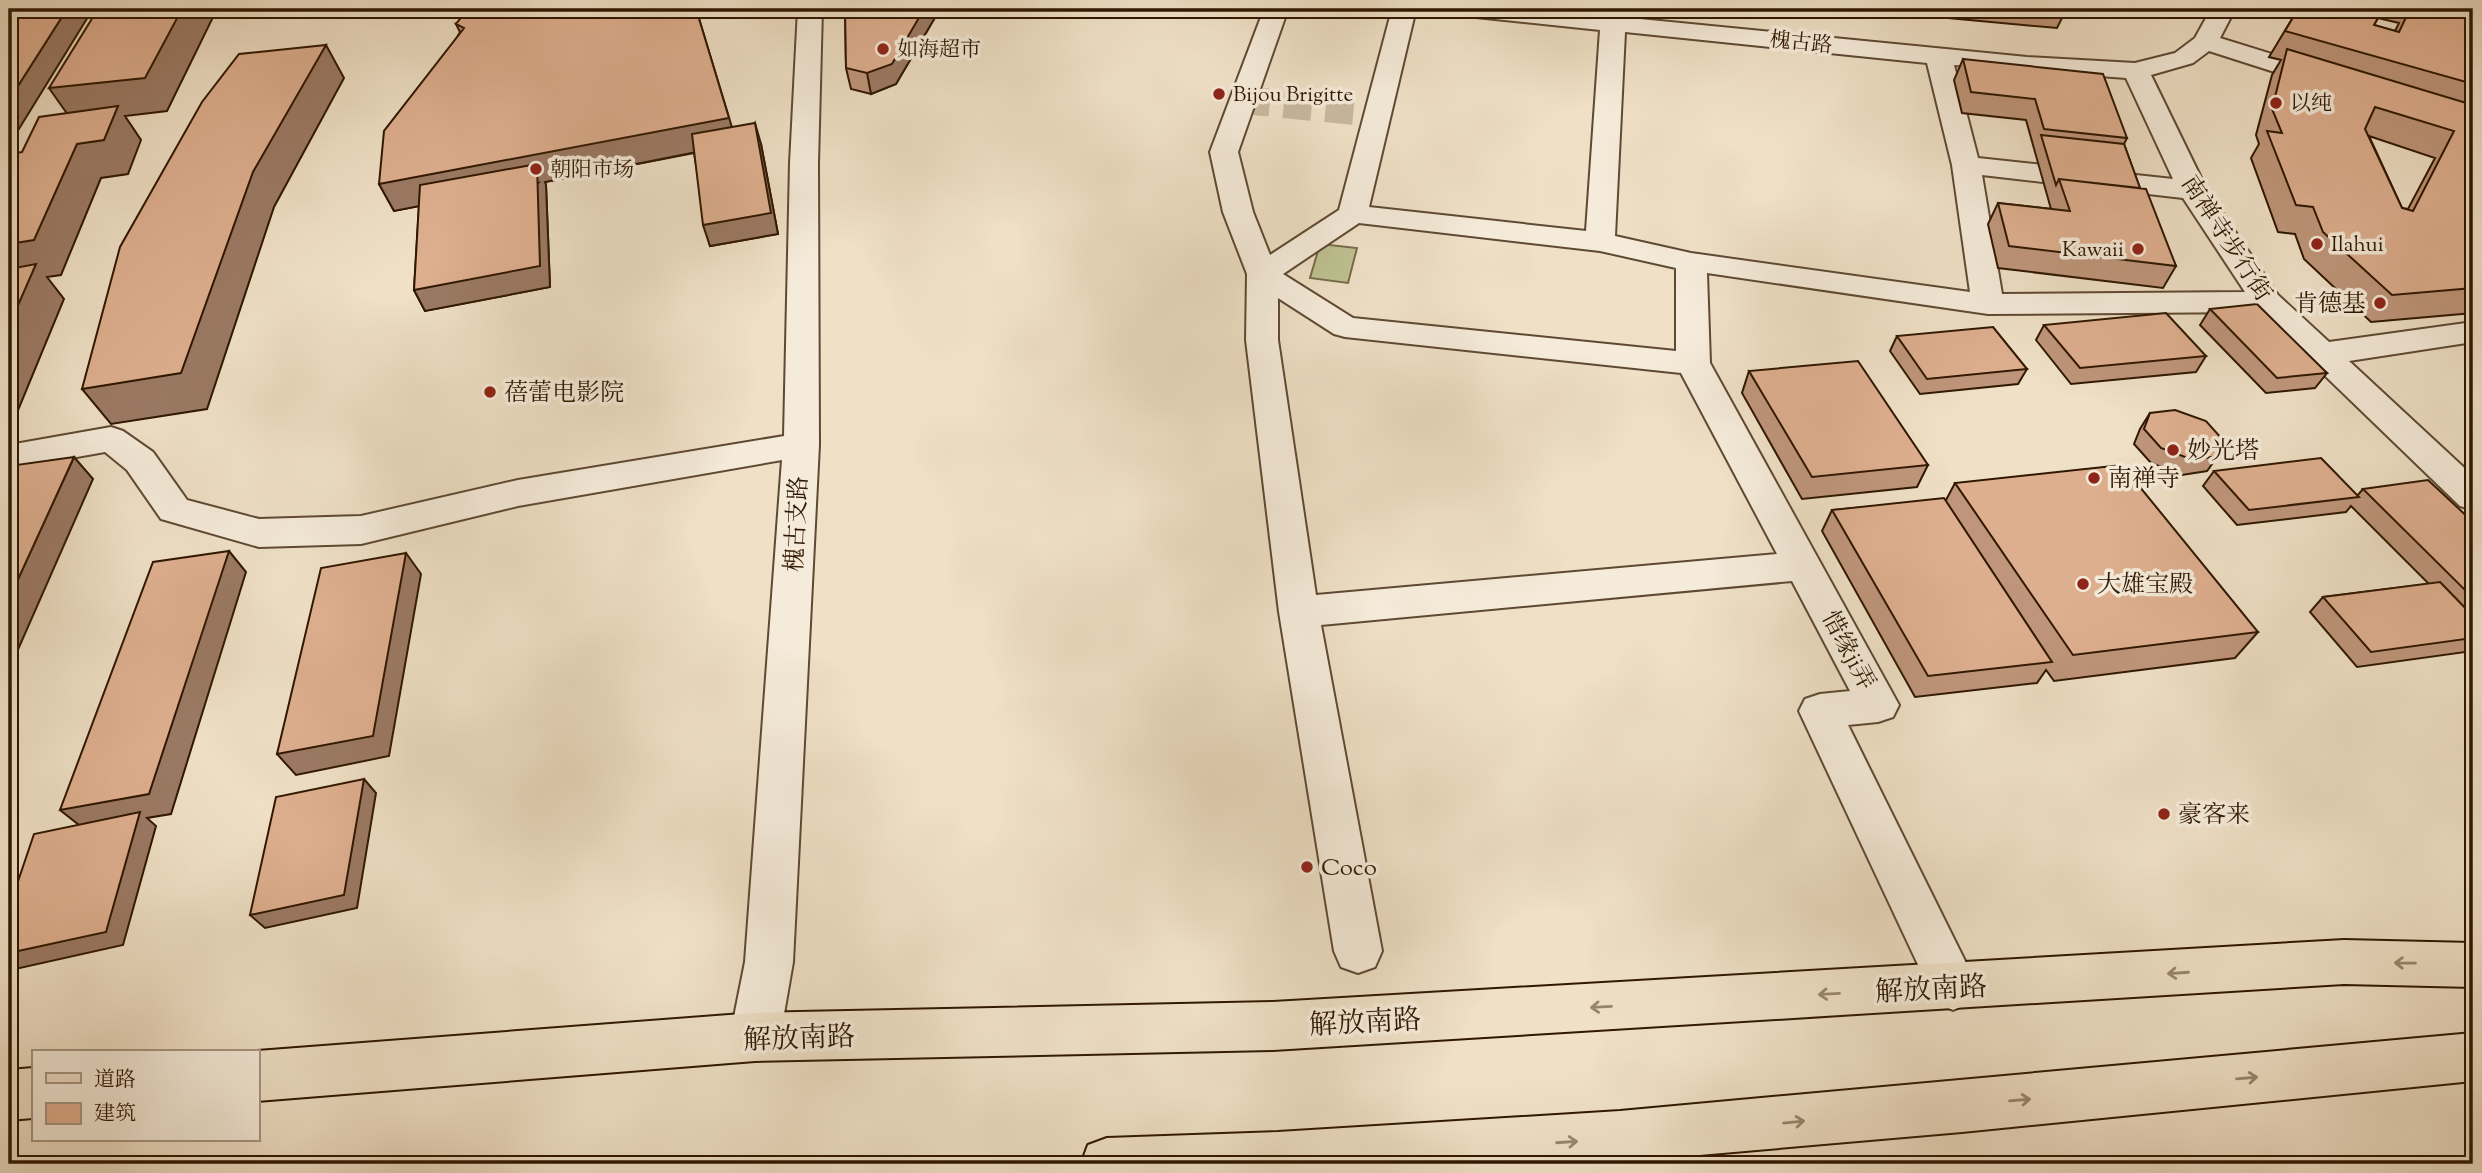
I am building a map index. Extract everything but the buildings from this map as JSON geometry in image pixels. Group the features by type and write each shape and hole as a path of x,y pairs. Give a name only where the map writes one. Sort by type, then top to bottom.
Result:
{"main road":[{"name":"解放南路","path":"259,1076 755,1037 1273,1026 2344,962 2473,965"},
{"path":"1107,1164 1328,1161 1622,1138 2473,1057"},
{"path":"9,1095 32,1093"}],"street":[{"name":"槐古支路","path":"755,1037 769,962 801,444 804,163 810,9"},
{"path":"1276,9 1224,152 1237,212 1262,274 1262,340 1299,612 1358,951"},
{"path":"1353,214 1404,9"},
{"name":"槐古路","path":"1466,9 2027,65 2136,71 2184,58 2205,42"},
{"path":"2223,9 2205,42 2346,85"},
{"path":"1600,242 1613,23"},
{"path":"1938,55 1966,165 1988,304"},
{"name":"南禅寺步行街","path":"2136,71 2193,190 2267,302 2473,496"},
{"path":"1966,165 2193,190"},
{"path":"1262,274 1353,214 1600,242 1691,262 1988,304 2267,302"},
{"name":"惜缘ji弄","path":"1691,262 1693,363 1878,705 1820,711 1952,987"},
{"path":"1262,274 1345,327 1693,363"},
{"path":"2323,354 2473,332"},
{"path":"9,457 111,439 140,461 174,510 259,533 362,530 518,493 801,444"},
{"path":"1299,612 1803,566"}],"green space":[{"path":"1320,244 1357,248 1348,283 1310,278"}],"tunnel":[{"path":"1242,100 1377,113"}],"place":[{"name":"如海超市","path":"883,49"},
{"name":"Bijou Brigitte","path":"1219,94"},
{"name":"以纯","path":"2276,103"},
{"name":"朝阳市场","path":"536,169"},
{"name":"Ilahui","path":"2317,244"},
{"name":"Kawaii","path":"2138,249"},
{"name":"肯德基","path":"2380,303"},
{"name":"蓓蕾电影院","path":"490,392"},
{"name":"妙光塔","path":"2173,450"},
{"name":"南禅寺","path":"2094,478"},
{"name":"大雄宝殿","path":"2083,584"},
{"name":"豪客来","path":"2164,814"},
{"name":"Coco","path":"1307,867"}]}
